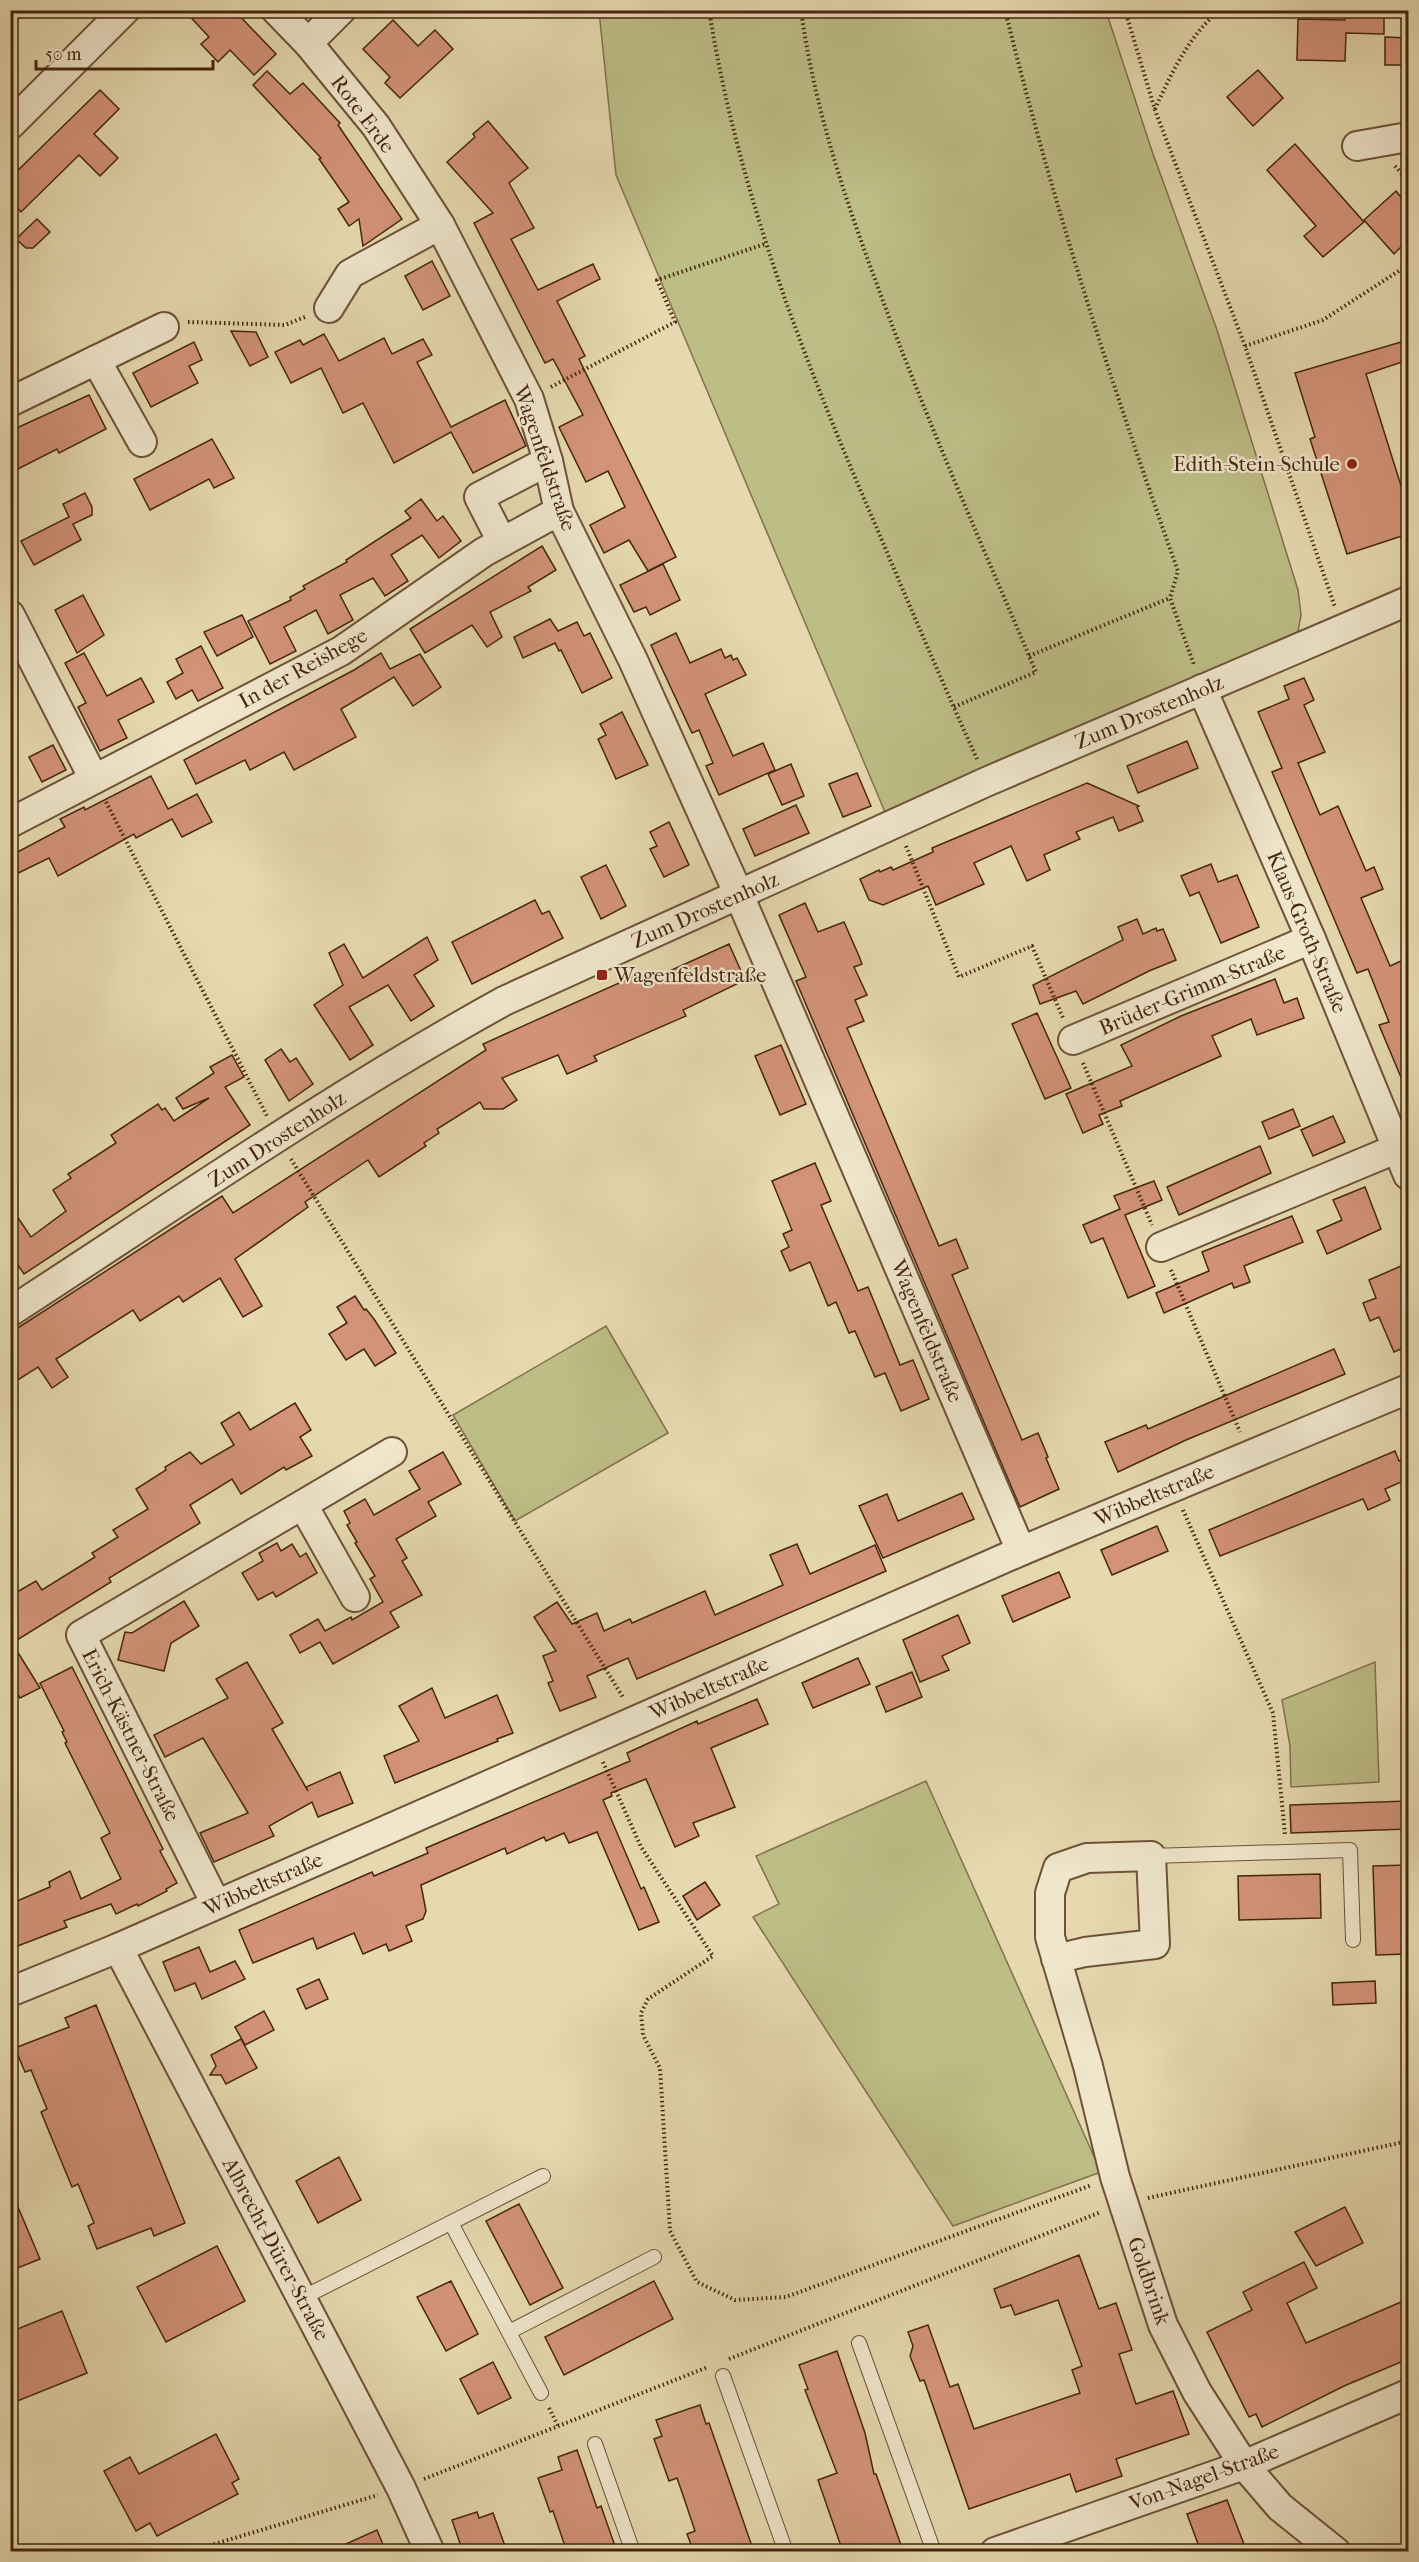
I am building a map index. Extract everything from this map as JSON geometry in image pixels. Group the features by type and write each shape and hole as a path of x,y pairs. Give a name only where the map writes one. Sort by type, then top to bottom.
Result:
{"street":[{"path":"10,125 125,10"},
{"name":"Rote Erde","path":"276,10 308,43 376,126 440,225"},
{"path":"308,43 341,10"},
{"path":"1357,146 1408,137"},
{"path":"329,308 350,274 440,225"},
{"name":"Wagenfeldstraße","path":"440,225 529,399 548,461 559,511 633,660 739,895 1021,1551"},
{"path":"10,402 164,327"},
{"path":"96,360 142,442"},
{"path":"502,542 479,497 548,461"},
{"name":"In der Reishege","path":"10,822 341,651 484,552 559,511"},
{"name":"Zum Drostenholz","path":"10,1312 278,1137 444,1034 504,1001 594,958 986,783 1408,601"},
{"path":"10,615 94,779"},
{"name":"Klaus-Groth-Straße","path":"1202,689 1311,939 1408,1175"},
{"name":"Brüder-Grimm-Straße","path":"1073,1040 1311,939"},
{"path":"1161,1247 1398,1148"},
{"name":"Wibbeltstraße","path":"10,1992 118,1948 1021,1551 1408,1389"},
{"name":"Erich-Kästner-Straße","path":"216,1904 81,1635 392,1452"},
{"path":"303,1505 355,1597"},
{"path":"1056,1959 1085,1952 1155,1944 1151,1856"},
{"name":"Goldbrink","path":"1151,1856 1087,1858 1058,1868 1050,1893 1050,1937 1088,2066 1119,2190 1163,2325 1197,2392 1244,2465 1280,2508 1336,2552"},
{"name":"Albrecht-Dürer-Straße","path":"118,1948 401,2488 430,2552"},
{"name":"Von-Nagel-Straße","path":"995,2552 1244,2465 1408,2394"}],"lane":[{"path":"1151,1856 1350,1850 1353,1940"},
{"path":"302,2298 543,2176"},
{"path":"451,2223 541,2393"},
{"path":"509,2332 654,2257"},
{"path":"860,2343 934,2552"},
{"path":"723,2376 786,2552"},
{"path":"595,2444 633,2552"}],"path":[{"path":"710,10 734,136 765,244 821,400 986,783"},
{"path":"801,10 822,122 852,219 909,373 1036,672 954,707"},
{"path":"1005,10 1047,173 1092,320 1178,571 1170,598 1202,689"},
{"path":"1125,10 1155,110 1245,346 1343,628"},
{"path":"1161,10 1207,10"},
{"path":"1155,110 1182,55 1210,18 1220,10"},
{"path":"529,399 675,322 657,280 765,244"},
{"path":"1245,346 1323,320 1408,266"},
{"path":"164,327 192,321 285,325 329,308"},
{"path":"1029,656 1170,598"},
{"path":"94,779 278,1137 637,1720"},
{"path":"896,823 959,977 1032,946 1250,1455"},
{"path":"1173,1488 1273,1713 1287,1852"},
{"path":"592,1738 640,1847 713,1956 648,1999 641,2013 644,2035 660,2068 670,2231 698,2282 735,2300 786,2297 1119,2190 1408,2141"},
{"path":"724,2361 1119,2190"},
{"path":"188,2552 401,2488 713,2365"}],"green space":[{"path":"599,11 1106,11 1152,151 1217,330 1298,590 1301,615 1298,632 885,812 616,175"},
{"path":"606,1326 668,1433 515,1521 453,1415"},
{"path":"1375,1662 1379,1782 1291,1787 1290,1746 1282,1700"},
{"path":"926,1781 1101,2172 953,2226 753,1917 779,1904 756,1856"}],"building":[{"path":"184,10 234,10 276,54 254,75 230,50 218,62 201,44 209,37"},
{"path":"1345,10 1384,10 1384,34 1346,33 1345,61 1297,60 1298,19 1345,20"},
{"path":"393,20 418,46 435,30 453,49 400,98 385,83 390,77 363,49"},
{"path":"1385,37 1408,38 1408,65 1385,65"},
{"path":"1258,70 1283,98 1253,126 1227,97"},
{"path":"267,71 290,94 303,83 340,123 338,125 402,219 363,246 359,219 349,226 338,209 349,202 319,159 321,158 253,85"},
{"path":"100,90 119,109 94,134 118,158 100,176 79,155 21,212 10,200 10,178"},
{"path":"488,121 528,168 509,183 534,228 511,239 538,290 593,264 600,279 557,301 585,356 579,359 676,557 648,571 629,540 604,553 590,525 625,507 608,471 586,482 559,427 583,415 553,359 545,363 474,223 493,213 447,162 475,137 473,134"},
{"path":"1295,144 1364,222 1323,257 1304,236 1316,226 1267,170"},
{"path":"1396,191 1408,206 1408,240 1394,254 1364,220"},
{"path":"37,219 50,232 33,248 26,248 16,239"},
{"path":"432,261 450,296 423,310 405,276"},
{"path":"231,331 256,332 268,357 250,366"},
{"path":"324,334 339,361 384,338 392,354 423,339 432,355 417,362 451,427 505,400 526,446 473,473 451,432 394,463 363,403 343,413 321,368 291,383 275,352 300,340 303,345"},
{"path":"1408,340 1408,360 1366,374 1408,508 1408,534 1347,554 1310,439 1315,437 1295,373"},
{"path":"194,342 202,360 189,366 198,383 151,407 133,373"},
{"path":"89,395 106,429 59,453 57,449 10,473 10,431"},
{"path":"212,439 234,478 214,488 209,479 150,510 134,479"},
{"path":"85,493 92,507 92,515 73,524 81,540 34,565 21,541 69,517 63,504"},
{"path":"421,499 437,521 443,516 461,541 439,558 422,535 391,555 408,581 385,596 373,578 340,595 353,620 328,634 316,610 284,627 296,651 270,664 248,621 291,600 290,597 305,589 303,586 347,562 346,560 411,518 405,511"},
{"path":"542,546 556,570 528,587 531,591 490,612 502,637 487,647 472,625 425,653 410,629"},
{"path":"663,564 680,600 650,615 646,607 634,612 620,585"},
{"path":"83,595 104,635 77,653 55,610"},
{"path":"242,615 253,637 217,656 204,632"},
{"path":"550,619 558,631 577,622 584,636 590,633 612,678 582,693 561,650 559,651 555,643 523,658 514,637"},
{"path":"676,633 690,663 721,649 725,658 731,655 733,660 737,658 746,675 705,694 733,756 763,743 775,770 719,795 706,766 713,763 699,730 692,733 651,645"},
{"path":"201,646 223,688 198,701 192,690 176,699 167,682 183,673 176,659"},
{"path":"84,653 107,696 141,678 154,702 118,720 127,738 100,751 78,707 86,703 65,663"},
{"path":"381,653 390,669 420,654 441,687 413,706 394,677 341,709 356,737 294,770 284,752 250,770 245,760 196,784 184,760 354,670"},
{"path":"1304,678 1314,700 1304,705 1325,752 1298,763 1320,815 1338,806 1366,871 1374,867 1383,889 1361,898 1390,966 1408,958 1408,1094 1379,1025 1389,1022 1368,969 1357,973 1272,772 1282,768 1258,712 1289,699 1284,686"},
{"path":"622,712 648,765 616,779 598,739 606,735 600,724"},
{"path":"1187,741 1198,768 1138,793 1127,766"},
{"path":"53,745 66,770 42,782 29,757"},
{"path":"791,764 804,796 782,805 768,774"},
{"path":"857,773 871,806 843,817 829,784"},
{"path":"151,776 168,809 197,794 212,822 182,837 172,819 136,838 134,834 58,876 49,858 10,877 10,856 65,827 60,819 84,807 85,810"},
{"path":"1087,783 1139,806 1137,807 1143,821 1119,831 1113,817 1076,832 1080,839 1044,855 1050,870 1027,881 1011,846 974,863 984,884 936,905 928,886 883,905 869,900 860,879 879,870 880,872 891,867 893,870 933,852 932,848"},
{"path":"796,805 809,833 755,856 743,829"},
{"path":"669,822 689,865 664,877 650,849 657,846 650,832"},
{"path":"1211,864 1218,882 1237,875 1259,927 1221,943 1199,892 1190,896 1181,876"},
{"path":"606,865 626,906 601,919 581,877"},
{"path":"535,900 542,914 549,911 563,938 472,984 452,942"},
{"path":"805,903 818,932 844,922 859,956 862,964 854,967 867,995 855,1000 864,1021 847,1028 939,1246 956,1239 968,1268 952,1275 1022,1440 1038,1433 1048,1457 1046,1458 1059,1489 1020,1507 796,981 806,977 779,915"},
{"path":"1137,919 1143,934 1156,928 1157,931 1163,929 1176,960 1083,1004 1076,991 1040,1004 1033,985 1123,940 1118,927"},
{"path":"427,937 438,960 414,975 434,1006 411,1021 388,985 349,1007 373,1045 350,1060 314,1005 343,985 329,953 344,944 363,978"},
{"path":"729,944 745,980 683,1010 686,1016 594,1056 597,1061 567,1074 558,1055 502,1078 517,1100 503,1109 484,1109 480,1102 437,1129 439,1133 424,1143 426,1146 379,1177 368,1160 305,1202 308,1207 235,1259 262,1306 243,1317 220,1278 183,1302 179,1296 140,1321 133,1310 56,1359 68,1377 52,1388 38,1367 10,1385 10,1333 222,1196 233,1213 486,1050 483,1044 639,974 640,978 651,973 652,978"},
{"path":"1275,979 1284,1003 1297,998 1304,1018 1257,1035 1251,1019 1212,1036 1221,1056 1120,1101 1122,1106 1099,1115 1103,1124 1083,1133 1066,1094 1132,1066 1121,1045 1181,1016"},
{"path":"1037,1013 1071,1088 1045,1099 1012,1024"},
{"path":"781,1045 806,1104 780,1115 755,1056"},
{"path":"281,1049 290,1062 296,1058 313,1084 289,1101 265,1060"},
{"path":"232,1055 244,1077 225,1087 250,1125 24,1274 10,1253 10,1206 31,1237 66,1211 53,1190 71,1178 68,1174 116,1143 111,1135 158,1104 162,1110 165,1108 174,1121 209,1098 183,1109 176,1098 214,1073 210,1067"},
{"path":"1293,1109 1300,1126 1269,1139 1262,1122"},
{"path":"1333,1116 1345,1142 1313,1156 1301,1130"},
{"path":"1260,1146 1271,1173 1179,1215 1167,1187"},
{"path":"815,1163 831,1201 821,1205 858,1291 868,1287 900,1365 913,1360 929,1399 901,1411 885,1373 875,1377 855,1331 849,1333 836,1302 828,1306 810,1262 790,1271 781,1251 789,1247 783,1234 792,1230 772,1181"},
{"path":"1154,1181 1162,1200 1125,1215 1155,1286 1128,1298 1103,1238 1091,1243 1083,1225 1120,1209 1114,1196"},
{"path":"1365,1187 1381,1229 1327,1254 1317,1231 1342,1220 1333,1200"},
{"path":"1292,1216 1303,1242 1244,1266 1250,1282 1234,1288 1232,1283 1164,1313 1156,1293 1209,1271 1202,1252"},
{"path":"1408,1263 1408,1346 1394,1352 1379,1317 1370,1321 1363,1303 1376,1298 1369,1280"},
{"path":"355,1296 364,1310 366,1309 374,1319 396,1353 375,1366 364,1349 346,1360 329,1334 347,1323 337,1307"},
{"path":"1334,1349 1345,1374 1186,1440 1118,1472 1105,1442 1146,1425 1148,1429"},
{"path":"295,1403 311,1430 300,1437 312,1456 286,1470 284,1467 241,1494 232,1479 190,1505 200,1523 109,1578 111,1582 12,1643 40,1688 20,1698 10,1682 10,1596 36,1581 42,1590 95,1557 92,1553 118,1537 113,1530 148,1509 136,1489 166,1470 165,1467 190,1452 201,1464 234,1445 221,1423 239,1412 250,1430"},
{"path":"1395,1451 1399,1461 1408,1457 1408,1479 1385,1489 1390,1500 1368,1510 1363,1499 1220,1556 1209,1530"},
{"path":"443,1452 461,1484 428,1502 436,1516 396,1539 407,1558 402,1561 422,1595 390,1612 399,1627 333,1664 320,1642 300,1653 290,1635 318,1619 325,1631 351,1617 352,1620 383,1602 370,1579 375,1576 355,1543 357,1542 347,1525 350,1523 344,1511 365,1499 374,1515 420,1489 409,1471"},
{"path":"962,1493 974,1519 883,1558 859,1506 887,1494 898,1521"},
{"path":"1157,1526 1168,1551 1112,1575 1101,1550"},
{"path":"277,1543 281,1551 292,1544 300,1557 306,1553 317,1573 276,1597 273,1592 258,1600 242,1573 263,1561 259,1553"},
{"path":"797,1544 810,1574 875,1545 886,1571 637,1679 628,1658 587,1676 596,1697 560,1711 548,1683 553,1681 543,1656 556,1651 534,1617 557,1602 572,1624 597,1613 604,1631 630,1619 632,1623 705,1591 715,1615 783,1585 770,1555"},
{"path":"1059,1572 1070,1597 1013,1622 1002,1596"},
{"path":"184,1601 199,1626 171,1643 164,1671 118,1660 125,1632 132,1633"},
{"path":"958,1615 970,1643 942,1656 949,1670 920,1682 903,1640"},
{"path":"858,1658 870,1684 813,1708 802,1683"},
{"path":"247,1662 283,1723 272,1729 308,1791 306,1787 340,1772 353,1803 318,1817 312,1802 269,1826 274,1836 214,1862 200,1833 248,1813 203,1738 165,1757 154,1735 228,1698 216,1679"},
{"path":"72,1667 163,1849 160,1851 177,1883 166,1889 167,1891 138,1906 137,1904 116,1914 111,1904 64,1921 67,1927 10,1949 10,1904 50,1887 49,1882 70,1871 81,1899 121,1879 101,1838 110,1833 65,1743 67,1742 62,1732 64,1731 40,1683"},
{"path":"912,1672 922,1697 886,1712 876,1687"},
{"path":"432,1688 445,1718 497,1695 513,1733 395,1783 384,1756 419,1741 399,1706"},
{"path":"757,1699 768,1724 711,1748 735,1807 693,1823 699,1836 675,1847 646,1779 611,1793 612,1796 603,1800 641,1889 644,1887 659,1922 639,1930 597,1832 569,1843 564,1833 546,1841 544,1837 507,1854 505,1848 421,1885 426,1911 423,1919 406,1926 412,1941 389,1951 386,1944 363,1954 354,1933 317,1949 313,1938 253,1963 239,1930 372,1872 374,1876 428,1853 426,1848 630,1761 627,1753 697,1721 698,1724"},
{"path":"1408,1801 1408,1829 1291,1833 1290,1805"},
{"path":"1408,1865 1408,1954 1376,1955 1373,1866"},
{"path":"1320,1874 1321,1918 1239,1920 1238,1876"},
{"path":"705,1882 720,1905 697,1920 683,1896"},
{"path":"199,1947 210,1972 235,1961 245,1979 202,1999 195,1983 175,1991 163,1962"},
{"path":"319,1979 328,1999 306,2009 297,1989"},
{"path":"1375,1981 1376,2003 1333,2005 1332,1983"},
{"path":"96,2005 185,2223 154,2236 151,2228 97,2249 88,2226 94,2223 78,2184 72,2187 41,2112 47,2109 31,2070 25,2072 15,2048 69,2027 65,2018"},
{"path":"264,2011 274,2030 245,2045 235,2027"},
{"path":"241,2039 257,2068 226,2084 221,2075 210,2075 216,2066 211,2055"},
{"path":"339,2157 361,2200 318,2223 296,2181"},
{"path":"10,2188 40,2259 10,2271"},
{"path":"519,2204 563,2288 530,2305 486,2221"},
{"path":"1345,2207 1363,2243 1316,2266 1295,2232"},
{"path":"217,2246 245,2301 166,2342 137,2287"},
{"path":"1079,2255 1099,2309 1116,2303 1132,2350 1119,2354 1136,2404 1173,2391 1189,2434 1116,2459 1122,2476 1076,2492 1070,2474 969,2509 924,2380 920,2381 910,2356 913,2346 908,2332 928,2325 950,2387 958,2384 974,2429 1080,2393 1072,2370 1082,2366 1058,2300 1015,2315 1011,2305 1001,2308 994,2289"},
{"path":"1304,2262 1317,2288 1287,2303 1306,2343 1408,2299 1408,2359 1344,2386 1262,2427 1256,2414 1249,2417 1207,2332 1252,2310 1243,2292"},
{"path":"451,2281 478,2334 446,2351 417,2297"},
{"path":"654,2281 673,2319 564,2375 545,2337"},
{"path":"62,2311 87,2373 10,2404 10,2332"},
{"path":"837,2351 865,2433 874,2474 876,2474 902,2548 890,2552 843,2552 818,2480 837,2473 805,2390 808,2389 799,2365"},
{"path":"493,2362 511,2398 478,2414 460,2379"},
{"path":"700,2405 706,2424 709,2423 754,2552 694,2552 687,2534 695,2531 684,2498 677,2478 669,2481 654,2439 662,2436 656,2420"},
{"path":"216,2434 239,2479 232,2483 238,2494 157,2536 150,2523 136,2531 104,2471 130,2457 139,2474"},
{"path":"577,2450 597,2508 601,2506 617,2552 567,2552 553,2511 550,2512 538,2478 562,2470 558,2457"},
{"path":"1227,2500 1247,2552 1201,2552 1187,2514"},
{"path":"477,2512 479,2518 493,2513 505,2546 490,2552 463,2552 452,2520"},
{"path":"377,2530 386,2552 328,2552"}],"place":[{"name":"Edith-Stein-Schule","path":"1352,464"},
{"name":"Wagenfeldstraße","path":"602,975"}]}
